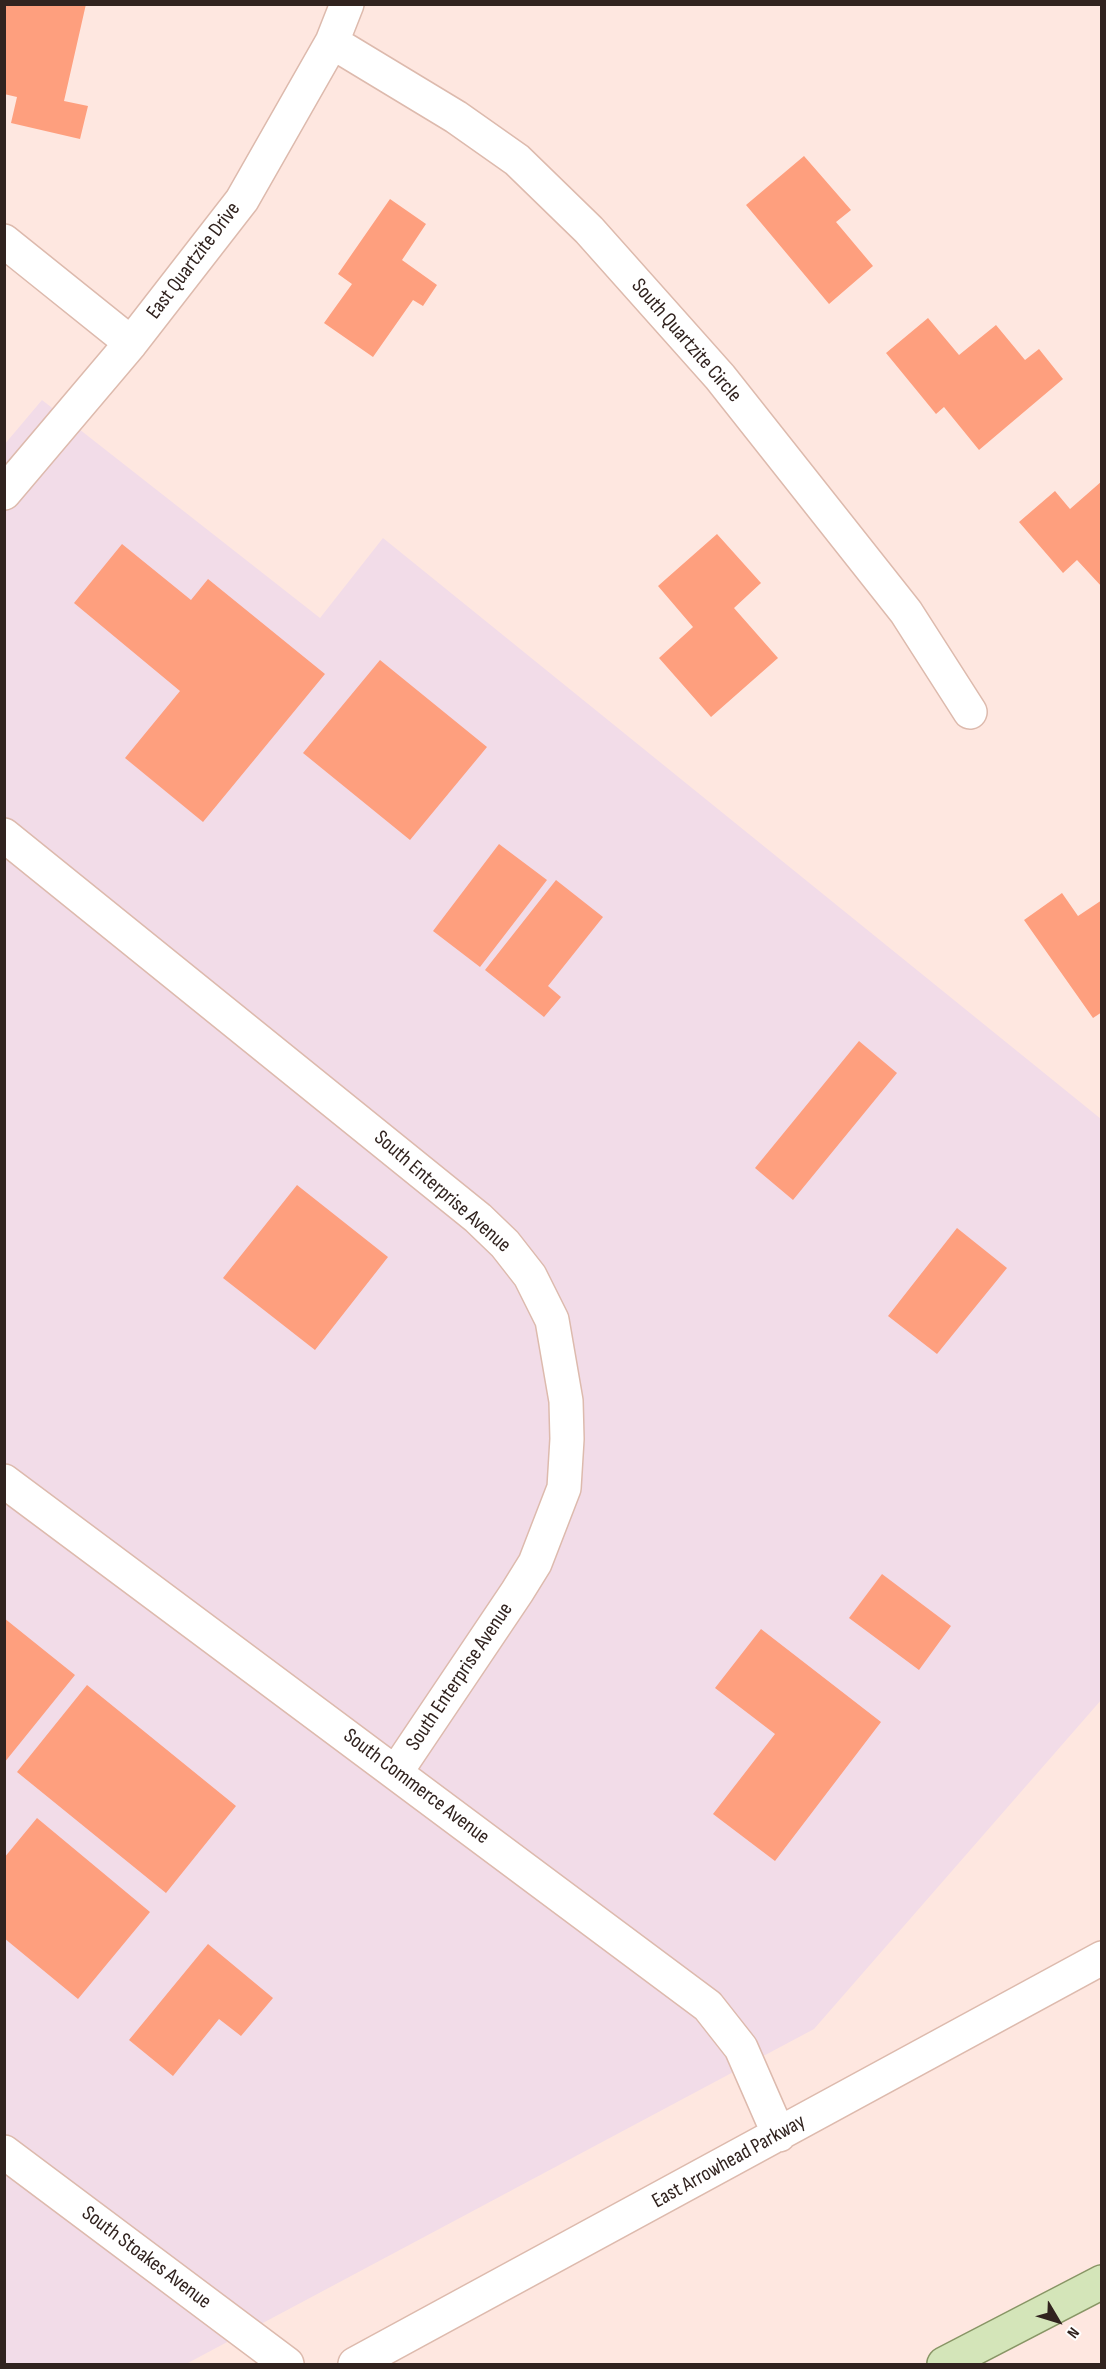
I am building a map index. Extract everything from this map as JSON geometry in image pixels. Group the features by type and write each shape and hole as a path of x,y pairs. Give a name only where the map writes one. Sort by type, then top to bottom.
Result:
{"main road":[{"path":"944,2364 1101,2282"}],"street":[{"name":"East Quartzite Drive","path":"4,492 131,343 242,200 332,42 347,4"},
{"name":"South Quartzite Circle","path":"332,42 456,117 517,160 589,230 720,377 878,576 906,612 970,712"},
{"path":"4,241 131,343"},
{"name":"South Enterprise Avenue","path":"4,835 478,1218 505,1244 530,1275 552,1320 566,1401 567,1439 564,1488 535,1563 396,1772"},
{"name":"South Commerce Avenue","path":"4,1481 708,2006 741,2048 779,2135"},
{"name":"East Arrowhead Parkway","path":"356,2364 1101,1958"},
{"name":"South Stoakes Avenue","path":"4,2152 287,2364"}],"shaded area":[{"path":"42,400 320,618 383,538 1101,1119 1102,1699 814,2029 186,2364 5,2364 4,445"}],"building":[{"path":"4,4 86,4 64,101 88,106 80,139 11,123 17,97 4,94"},
{"path":"804,156 851,210 836,222 873,266 829,304 746,205"},
{"path":"390,199 426,224 402,260 437,285 423,306 413,300 373,357 324,323 352,284 338,274"},
{"path":"928,318 959,355 996,325 1025,360 1039,349 1063,379 979,450 944,407 936,414 886,353"},
{"path":"1102,481 1102,587 1077,560 1063,573 1019,522 1055,491 1070,509"},
{"path":"717,534 761,583 734,608 778,658 711,717 659,658 693,627 658,586"},
{"path":"122,544 191,600 208,579 325,674 203,822 125,758 180,691 74,603"},
{"path":"380,660 487,747 410,840 303,753"},
{"path":"499,844 547,880 480,967 433,931"},
{"path":"556,880 603,917 548,986 561,997 544,1017 485,970"},
{"path":"1062,893 1078,916 1102,900 1102,1012 1093,1018 1024,920"},
{"path":"859,1041 897,1073 793,1200 755,1168"},
{"path":"297,1185 388,1257 315,1350 223,1278"},
{"path":"957,1228 1007,1268 937,1354 888,1316"},
{"path":"882,1574 951,1626 919,1670 849,1618"},
{"path":"4,1618 75,1675 4,1763"},
{"path":"761,1629 881,1722 775,1861 713,1814 775,1734 715,1688"},
{"path":"87,1685 236,1806 166,1893 17,1772"},
{"path":"37,1818 150,1912 78,1999 4,1938 4,1858"},
{"path":"208,1944 273,1998 241,2036 219,2019 173,2076 129,2040"}]}
